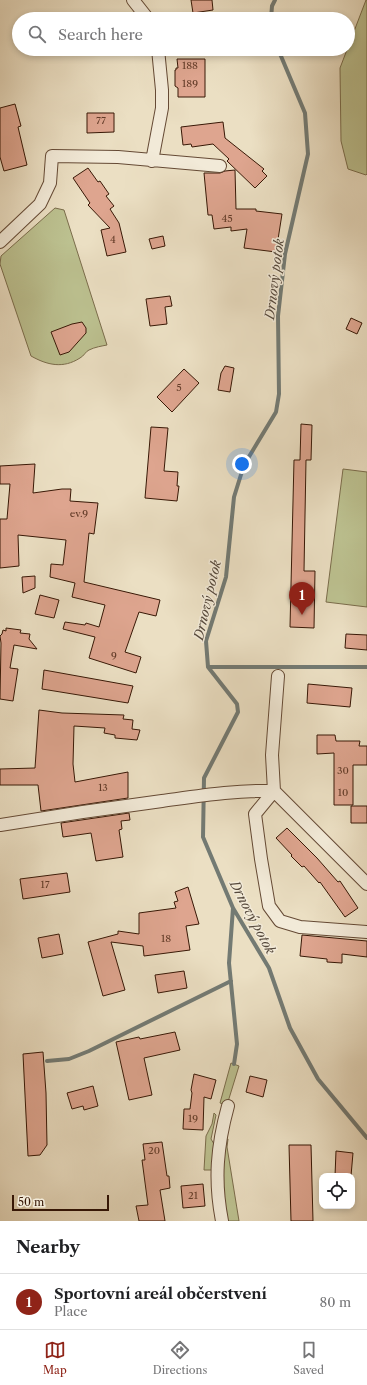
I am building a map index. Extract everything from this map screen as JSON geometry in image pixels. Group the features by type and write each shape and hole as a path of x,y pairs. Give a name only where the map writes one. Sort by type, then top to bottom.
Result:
{"street":[{"path":"133,0 142,12"},
{"path":"152,161 162,108 159,56"},
{"path":"0,242 40,204 50,183 52,156 118,157 220,166"},
{"path":"278,676 272,755 274,791 367,884"},
{"path":"0,825 71,813 179,798 255,790 274,791"},
{"path":"274,791 255,814 261,859 270,906 280,921 300,927 367,932"},
{"path":"222,1221 218,1192 217,1161 220,1138 228,1106"}],"green space":[{"path":"367,0 366,175 348,169 341,141 340,68 345,56 355,56 355,29"},
{"path":"55,208 64,210 107,345 91,349 74,361 61,365 43,362 31,356 0,264 1,256"},
{"path":"343,469 367,472 367,607 326,602"},
{"path":"231,1063 239,1066 227,1105 220,1103"},
{"path":"214,1113 216,1115 211,1139 214,1144 212,1170 204,1170 206,1136 212,1124"},
{"path":"228,1139 227,1147 239,1221 227,1221 223,1192 223,1142"}],"building":[{"path":"191,0 212,0 213,10 193,12"},
{"path":"177,59 205,59 205,97 178,97 178,88 175,86 175,70 178,68"},
{"path":"15,104 21,126 18,127 27,165 4,171 0,157 0,108"},
{"path":"87,113 114,113 114,132 87,133"},
{"path":"223,122 225,138 264,169 262,171 267,176 255,188 227,161 229,159 213,144 192,147 191,144 183,145 181,127"},
{"path":"88,168 109,194 106,196 114,206 110,209 119,223 126,252 107,256 101,230 110,228 88,205 90,203 73,178"},
{"path":"235,170 236,209 256,209 256,211 282,214 276,252 244,248 247,229 231,231 231,227 214,229 212,215 208,215 204,173 220,173"},
{"path":"163,236 165,246 152,249 149,239"},
{"path":"170,296 172,306 165,307 167,324 150,326 146,299"},
{"path":"351,318 362,323 357,334 346,329"},
{"path":"82,322 86,328 86,333 69,352 60,355 51,332"},
{"path":"225,366 234,368 230,392 218,390 221,373"},
{"path":"184,369 199,383 172,412 157,397"},
{"path":"301,424 312,425 311,460 306,460 304,571 315,571 314,628 290,627 294,460 300,460"},
{"path":"151,427 168,428 164,471 178,472 177,486 179,486 177,501 145,498"},
{"path":"35,464 33,493 71,489 70,501 98,503 94,534 89,533 84,582 160,600 156,616 139,612 125,652 141,657 136,673 89,658 95,637 63,629 65,622 85,625 86,623 99,627 105,605 72,597 75,583 50,577 51,564 63,565 66,540 18,535 19,566 0,568 0,519 7,519 10,484 0,484 0,466"},
{"path":"35,576 35,588 23,593 22,577"},
{"path":"40,595 59,600 54,618 35,614"},
{"path":"6,628 21,630 20,633 30,634 29,639 37,649 14,645 10,668 18,669 13,701 0,699 0,636 3,630 6,631"},
{"path":"346,634 367,635 367,650 345,648"},
{"path":"44,670 133,686 128,703 42,689"},
{"path":"308,684 352,688 350,707 307,703"},
{"path":"39,710 62,713 124,715 123,719 133,720 132,729 140,730 137,740 115,738 115,735 104,733 105,728 74,726 73,764 75,782 128,772 128,798 41,811 38,785 0,785 0,769 35,768"},
{"path":"317,735 335,735 336,741 360,741 359,746 367,746 367,765 353,765 353,805 334,805 334,753 317,754"},
{"path":"351,806 367,806 367,823 351,823"},
{"path":"129,813 130,820 121,821 122,829 119,830 123,857 96,861 91,833 63,837 61,823"},
{"path":"287,828 317,858 338,882 340,881 358,908 345,917 320,882 319,883 304,866 302,867 291,856 292,855 276,838"},
{"path":"67,873 70,892 23,899 20,879"},
{"path":"188,887 199,924 186,926 190,950 144,956 143,946 111,942 125,990 103,996 88,942 118,934 118,931 139,934 139,913 176,908 174,902 178,901 175,892"},
{"path":"59,934 63,954 42,958 38,938"},
{"path":"302,935 367,941 367,957 342,954 342,963 327,962 327,959 300,956"},
{"path":"184,971 187,988 158,993 155,975"},
{"path":"175,1032 180,1050 144,1058 152,1095 129,1100 116,1042"},
{"path":"43,1052 46,1093 47,1145 40,1155 28,1156 23,1054"},
{"path":"194,1074 216,1080 211,1099 204,1097 203,1130 183,1129 184,1109 190,1109"},
{"path":"250,1076 267,1080 263,1097 246,1092"},
{"path":"93,1086 98,1106 84,1110 83,1106 72,1109 67,1093"},
{"path":"162,1142 170,1188 160,1190 165,1221 139,1221 136,1206 148,1205 142,1160 145,1160 143,1144"},
{"path":"289,1145 311,1145 313,1221 291,1221"},
{"path":"336,1151 353,1153 351,1173 335,1173"},
{"path":"203,1184 205,1206 183,1208 181,1186"}],"waterway":[{"name":"Drnový potok","path":"272,12 272,6 275,0"},
{"name":"Drnový potok","path":"281,56 305,113 308,154 285,254 278,316 279,394 276,412 244,465 234,497 226,577 206,641 208,667 237,704 238,712 204,778 203,837 233,908 269,968 290,1028 318,1079 367,1138"},
{"path":"208,667 367,667"},
{"path":"233,908 229,963 237,1044 234,1064"},
{"path":"47,1061 69,1059 89,1051 231,981"}],"place":[{"name":"Sportovní areál občerstvení","path":"302,615"}]}
